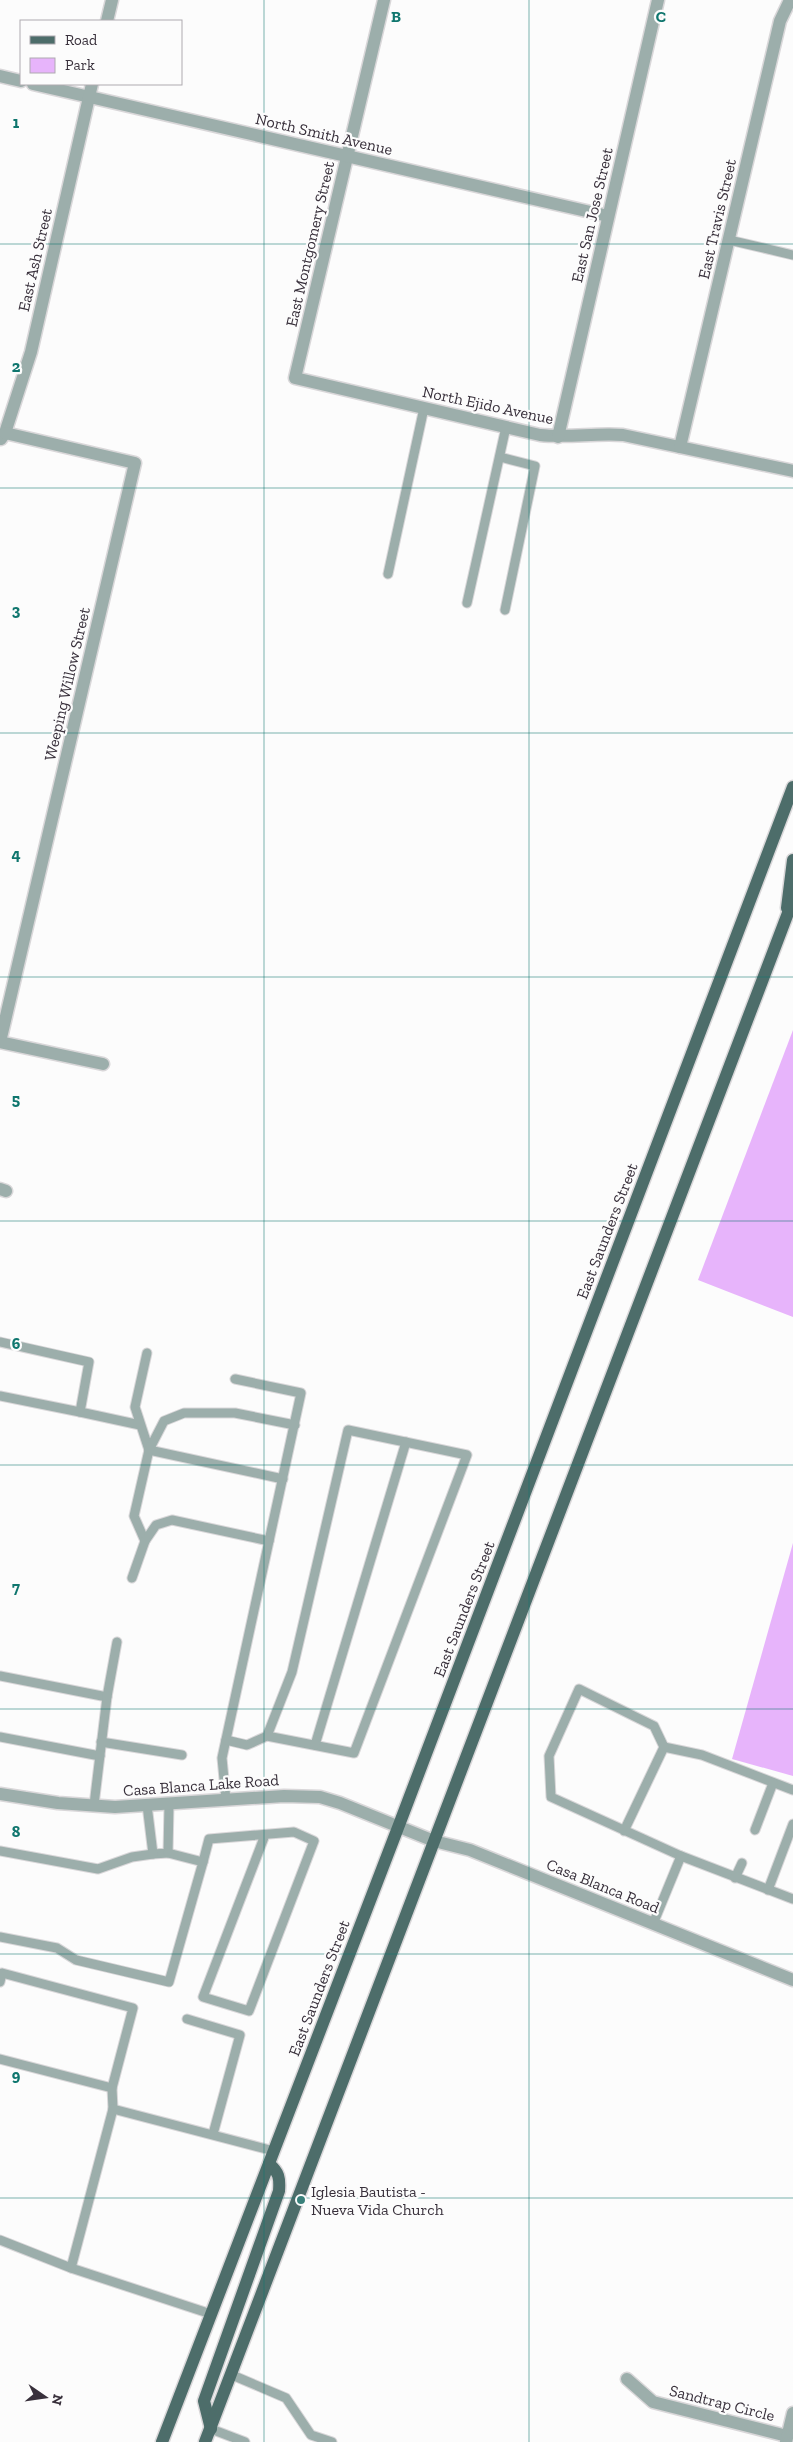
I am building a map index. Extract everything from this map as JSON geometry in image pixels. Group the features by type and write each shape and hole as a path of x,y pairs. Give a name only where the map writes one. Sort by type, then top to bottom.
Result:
{"main road":[{"name":"East Saunders Street","path":"162,2442 399,1825 793,787"},
{"path":"786,918 793,860"},
{"path":"206,2442 793,900"},
{"path":"210,2429 204,2401 279,2191 280,2178 276,2170 269,2164"},
{"path":"172,2442 175,2407"}],"street":[{"path":"107,20 112,0"},
{"name":"East Montgomery Street","path":"295,378 384,0"},
{"name":"East San Jose Street","path":"558,437 658,0"},
{"name":"East Travis Street","path":"680,447 780,21 790,0"},
{"path":"0,76 20,81"},
{"name":"North Smith Avenue","path":"37,85 608,216"},
{"name":"East Ash Street","path":"2,436 31,352 92,85"},
{"name":"North Ejido Avenue","path":"295,378 506,427 558,437 598,433 623,435 793,472"},
{"name":"Weeping Willow Street","path":"0,1042 135,463 2,436"},
{"path":"0,1042 103,1064"},
{"name":"Casa Blanca Lake Road","path":"0,1794 58,1803 94,1805 169,1805 284,1796 320,1798 340,1803 399,1825"},
{"name":"Casa Blanca Road","path":"399,1825 434,1841 470,1850 793,1980"},
{"name":"Sandtrap Circle","path":"627,2380 653,2402 787,2439"},
{"path":"787,2439 793,2413"}],"lane":[{"path":"729,240 793,255"},
{"path":"388,574 424,408"},
{"path":"466,603 506,427"},
{"path":"500,457 535,466 505,610"},
{"path":"0,1342 89,1362 80,1412"},
{"path":"147,1353 135,1407 149,1450"},
{"path":"226,1800 222,1758 301,1392 235,1379"},
{"path":"0,1396 140,1425"},
{"path":"145,1540 134,1516 149,1450 164,1422 184,1413 235,1412 295,1425"},
{"path":"226,1740 247,1745 267,1736 354,1753 468,1455 348,1430 292,1672 267,1736"},
{"path":"315,1746 406,1442"},
{"path":"149,1450 282,1479"},
{"path":"132,1578 137,1558 145,1540 156,1525 172,1520 269,1541"},
{"path":"94,1805 107,1697 117,1642"},
{"path":"0,1676 107,1697"},
{"path":"664,1747 654,1726 579,1689 549,1756 551,1797 681,1856 793,1899"},
{"path":"0,1737 100,1756"},
{"path":"102,1742 182,1755"},
{"path":"664,1747 702,1755 793,1790"},
{"path":"624,1831 664,1747"},
{"path":"755,1830 772,1783"},
{"path":"147,1805 153,1854"},
{"path":"168,1853 169,1805"},
{"path":"768,1890 793,1824"},
{"path":"0,1938 56,1948 76,1960 169,1982 209,1839 294,1832 314,1841 248,2011 203,1997 265,1835"},
{"path":"0,1850 98,1869 132,1857 168,1853 203,1862"},
{"path":"653,1924 681,1856"},
{"path":"735,1878 742,1863"},
{"path":"0,1982 2,1973 133,2008 112,2088 113,2109 71,2268"},
{"path":"187,2019 240,2035 213,2134"},
{"path":"0,2059 112,2088"},
{"path":"113,2109 274,2151"},
{"path":"0,2240 71,2268 211,2314"},
{"path":"232,2375 286,2398 311,2435 332,2442"},
{"path":"210,2429 245,2442"}],"green space":[{"path":"793,1030 793,1317 698,1280"},
{"path":"793,1543 793,1776 732,1759"}],"place":[{"name":"Iglesia Bautista - Nueva Vida Church","path":"301,2200"}]}
